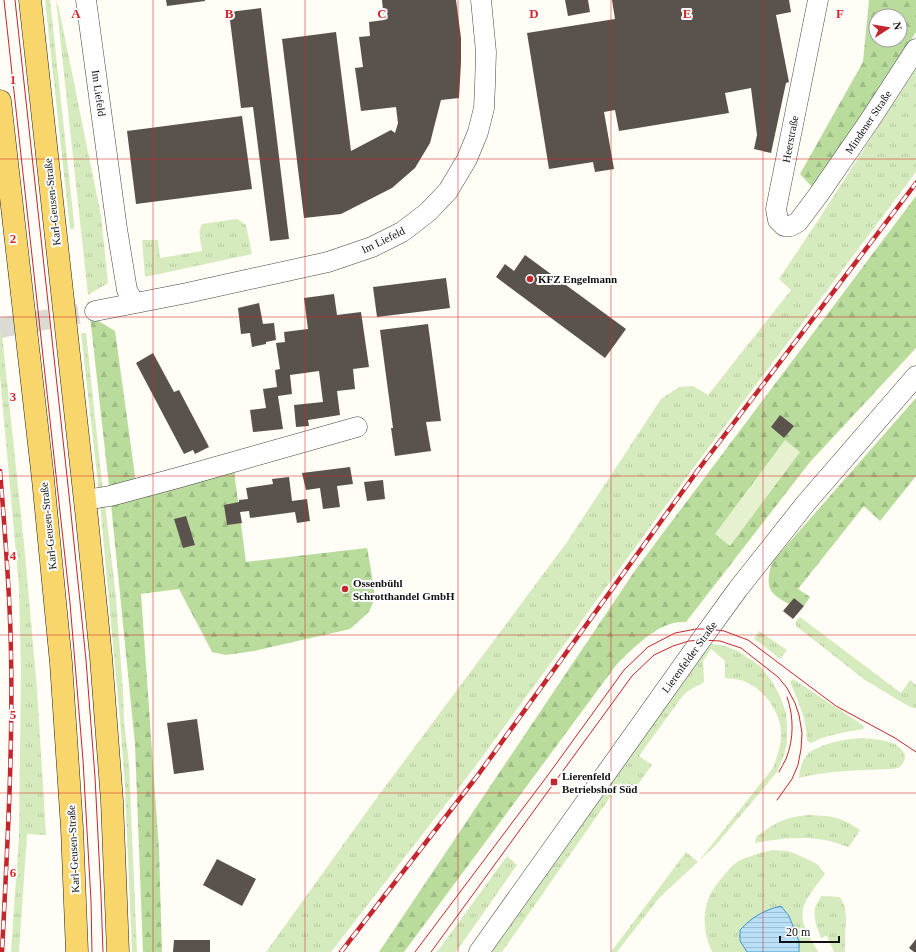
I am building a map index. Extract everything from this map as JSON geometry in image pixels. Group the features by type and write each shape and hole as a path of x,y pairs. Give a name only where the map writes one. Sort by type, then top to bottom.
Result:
{"main road":[{"name":"Karl-Geusen-Straße","path":"30,0 101,657 112,801 118,952"},
{"name":"Karl-Geusen-Straße","path":"0,101 43,479 61,663 72,828 77,952"}],"street":[{"name":"Im Liefeld","path":"86,0 117,229 127,290 134,303"},
{"name":"Im Liefeld","path":"94,311 187,293 328,262 372,247 402,232 428,212 448,191 467,159 478,132 484,108 486,52 481,0"},
{"name":"Heerstraße","path":"818,0 776,209 778,220 784,226 791,226 798,222 819,194"},
{"name":"Mindener Straße","path":"819,194 870,120 916,49"},
{"name":"Lierenfelder Straße","path":"479,952 730,600 806,503 916,376"},
{"path":"85,500 110,496 177,478 357,426"}],"green space":[{"path":"45,0 50,0 74,229 70,229"},
{"path":"56,0 101,216 108,283 88,295"},
{"path":"869,0 916,0 916,32 908,45 908,8 868,8"},
{"path":"868,10 868,48 906,48 865,113 813,188 800,174 863,62"},
{"path":"916,68 916,172 694,467 474,768 331,952 266,952 373,803 567,542 661,399 679,387 693,386 708,395 791,290 779,279"},
{"path":"916,196 916,348 810,462 686,622 673,623 657,630 643,640 617,664 404,952 379,952 636,569"},
{"path":"237,219 246,225 252,254 145,277 142,240 158,240 160,258 202,251 200,234 202,224"},
{"path":"0,315 25,554 37,689 46,835 27,834 19,952 11,952 19,836 21,669 19,587 0,376"},
{"path":"90,316 115,331 136,483 234,471 246,562 367,548 375,598 369,612 350,629 254,651 226,655 212,652 179,589 141,594 159,850 162,952 143,952 135,744 111,504"},
{"path":"81,333 86,333 103,492 99,492"},
{"path":"916,398 916,476 880,521 864,506 798,589 810,597 804,606 794,598 789,604 778,598 772,592 769,584 769,575 772,562"},
{"path":"785,440 800,452 730,546 715,534"},
{"path":"105,503 116,598 124,721 129,763 137,952 132,952 125,787 100,504"},
{"path":"800,617 901,693 910,680 916,685 916,708 903,703 865,680 796,626 796,621"},
{"path":"759,631 787,650 780,659 754,639"},
{"path":"707,643 725,646 738,651 760,666 771,680 780,696 786,713 787,743 777,772 715,846 699,861 773,768 781,738 778,719 766,697 746,682 725,678 725,661 711,649 703,661 704,682 688,691 681,698 639,756 652,765 633,791 620,783 502,952 491,952"},
{"path":"793,679 864,726 863,729 829,736 811,743 807,741 804,718 790,682"},
{"path":"862,738 894,744 904,752 904,762 895,769 834,772 799,778 803,760 807,754 834,742"},
{"path":"810,815 836,818 847,822 860,830 849,847 827,841 807,838 781,839 755,843 756,837 775,824 794,817"},
{"path":"772,850 787,851 796,854 817,864 825,874 809,896 803,908 802,914 805,929 818,952 712,952 705,929 705,913 709,897 728,870 737,862 750,856"},
{"path":"686,852 698,862 659,898 617,952 611,952"},
{"path":"507,856 517,865 456,952 437,952"},
{"path":"821,896 840,897 845,907 845,952 834,952 827,936 821,938 815,917 815,909"}],"water":[{"path":"781,906 789,916 799,941 799,952 747,952 740,941 740,930 749,921 759,915"}],"building":[{"path":"166,0 205,0 205,1 167,6"},
{"path":"382,0 456,0 461,38 459,98 441,100 430,143 415,168 392,188 341,214 304,218 282,39 336,32 351,151 391,130 395,133 398,123 396,107 361,111 355,68 363,67 359,37 370,36 369,22 384,20"},
{"path":"565,0 588,0 590,12 568,16"},
{"path":"612,0 789,0 791,12 776,15 789,82 786,83 771,153 754,149 757,135 751,88 725,93 729,113 619,131 615,110 604,112 614,169 595,172 593,162 549,169 527,33 615,19"},
{"path":"261,8 289,239 270,241 253,107 241,108 229,12"},
{"path":"242,116 252,189 136,204 127,131"},
{"path":"525,255 626,329 605,358 496,277 505,264 514,271"},
{"path":"446,278 450,308 377,317 373,287"},
{"path":"334,294 337,315 361,312 369,367 353,369 355,389 337,391 340,415 308,420 309,426 296,427 294,405 323,402 319,371 290,375 292,394 278,396 283,429 253,432 250,410 266,408 263,389 277,387 275,370 280,369 276,343 285,342 284,332 308,329 304,298"},
{"path":"259,303 263,324 274,323 276,340 252,347 250,333 241,334 238,308"},
{"path":"428,324 441,421 426,422 431,451 395,456 391,428 393,428 380,330"},
{"path":"153,353 174,392 179,390 209,447 195,454 193,450 184,454 136,363"},
{"path":"780,415 794,426 784,438 771,427"},
{"path":"350,467 353,484 337,486 340,507 323,509 320,488 306,490 302,473"},
{"path":"289,477 292,501 307,499 310,521 297,523 295,512 250,518 249,511 240,512 242,523 227,525 224,505 239,502 239,500 248,499 246,488 273,484 272,479"},
{"path":"383,480 385,499 367,501 364,482"},
{"path":"186,516 195,545 183,548 174,519"},
{"path":"794,598 804,606 793,619 783,611"},
{"path":"197,719 204,770 174,774 167,723"},
{"path":"217,859 256,879 242,906 203,885"},
{"path":"916,939 916,952 914,952 909,948"},
{"path":"174,940 210,940 210,952 173,952"}],"tunnel":[{"path":"0,328 95,311"}],"tram line":[{"path":"4,0 70,603 83,760 91,901 92,952"},
{"path":"15,0 86,660 95,777 103,952"},
{"path":"415,952 548,775 624,670 648,647 675,633 696,629 709,629 724,631 748,640 836,706 895,738 916,752"},
{"path":"431,952 632,676 654,655 673,646 689,641 701,640 720,641 741,648 778,677 787,688 795,703 799,715 802,733 801,749 798,765 792,779 777,800"},
{"path":"779,772 789,751 792,736 791,712 787,697"}],"railway":[{"path":"341,952 478,775 698,470 916,183"},
{"path":"0,471 8,584 11,690 9,802 2,952"}],"place":[{"name":"KFZ Engelmann","path":"530,279"},
{"name":"Ossenbühl Schrotthandel GmbH","path":"345,589"},
{"name":"Lierenfeld Betriebshof Süd","path":"554,782"}]}
